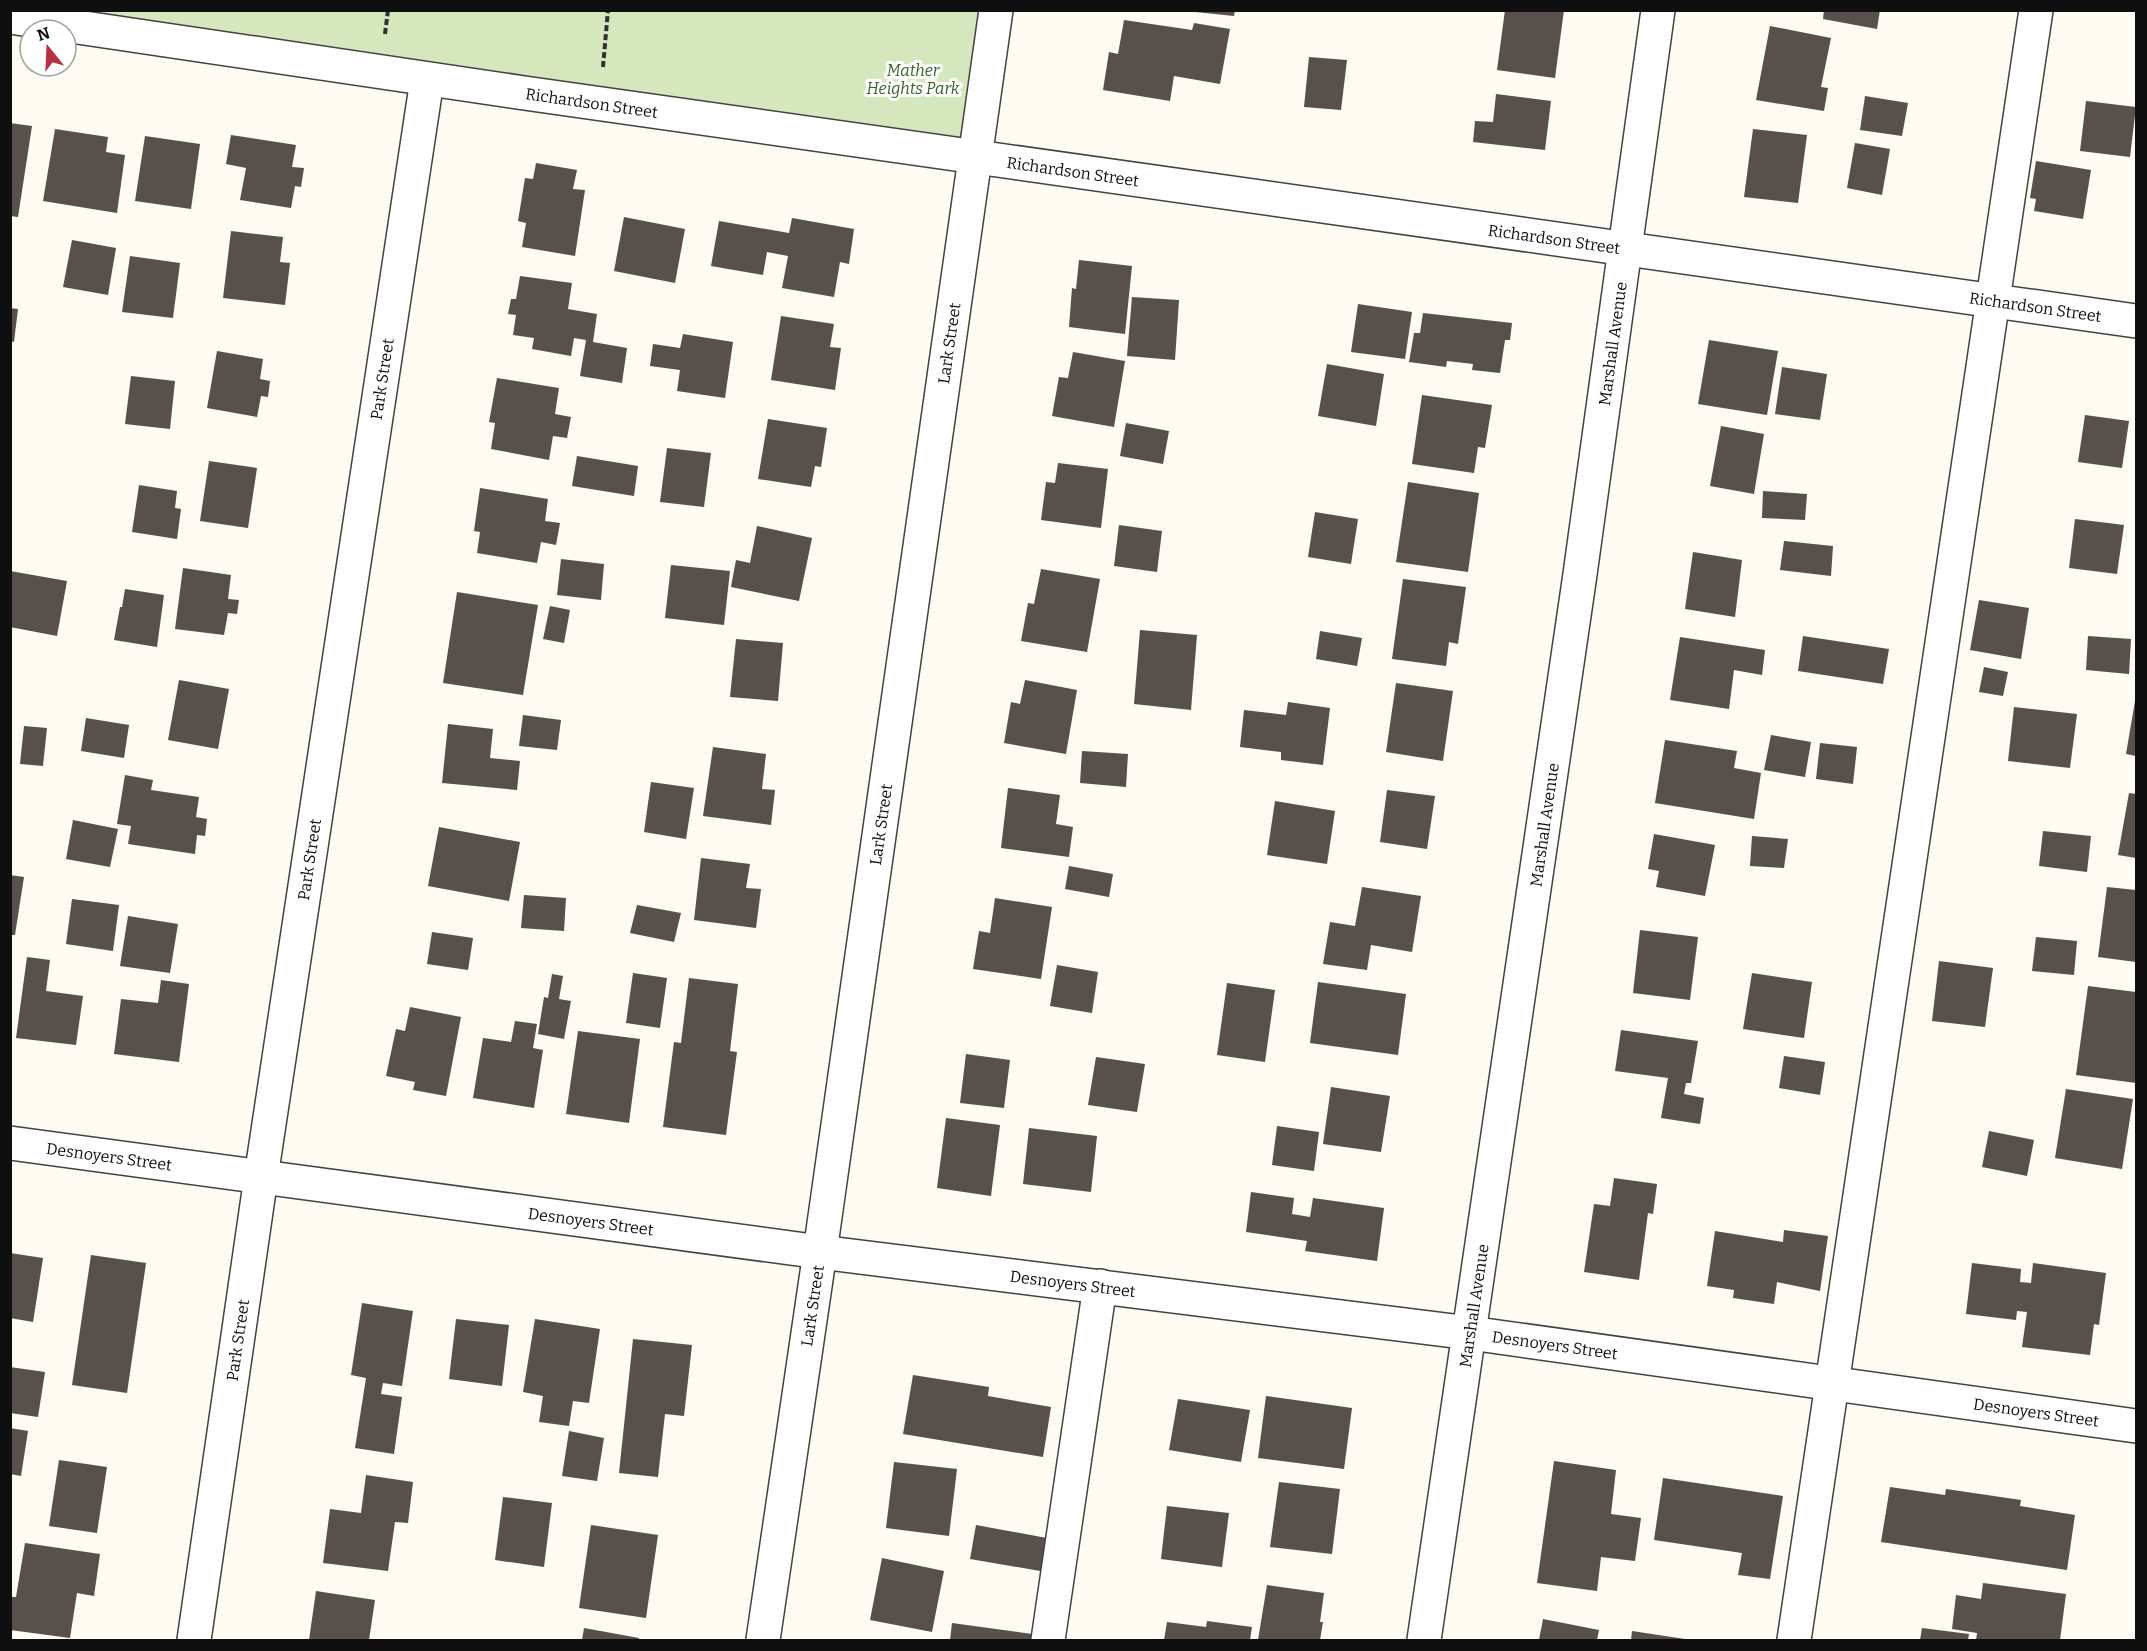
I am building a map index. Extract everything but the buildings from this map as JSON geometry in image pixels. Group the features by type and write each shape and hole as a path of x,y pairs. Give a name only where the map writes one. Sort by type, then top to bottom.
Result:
{"street":[{"name":"Lark Street","path":"763,1641 996,10"},
{"name":"Marshall Avenue","path":"1424,1641 1626,249 1658,10"},
{"path":"1794,1641 2036,10"},
{"name":"Richardson Street","path":"10,17 427,80 2136,321"},
{"name":"Park Street","path":"194,1641 261,1178 427,80"},
{"name":"Desnoyers Street","path":"10,1143 820,1252 1470,1333 2136,1426"},
{"path":"1048,1641 1100,1287"}],"path":[{"path":"600,104 608,10"}],"green space":[{"name":"Mather Heights Park","path":"10,11 996,11 974,158 78,21 78,18 56,18"}]}
